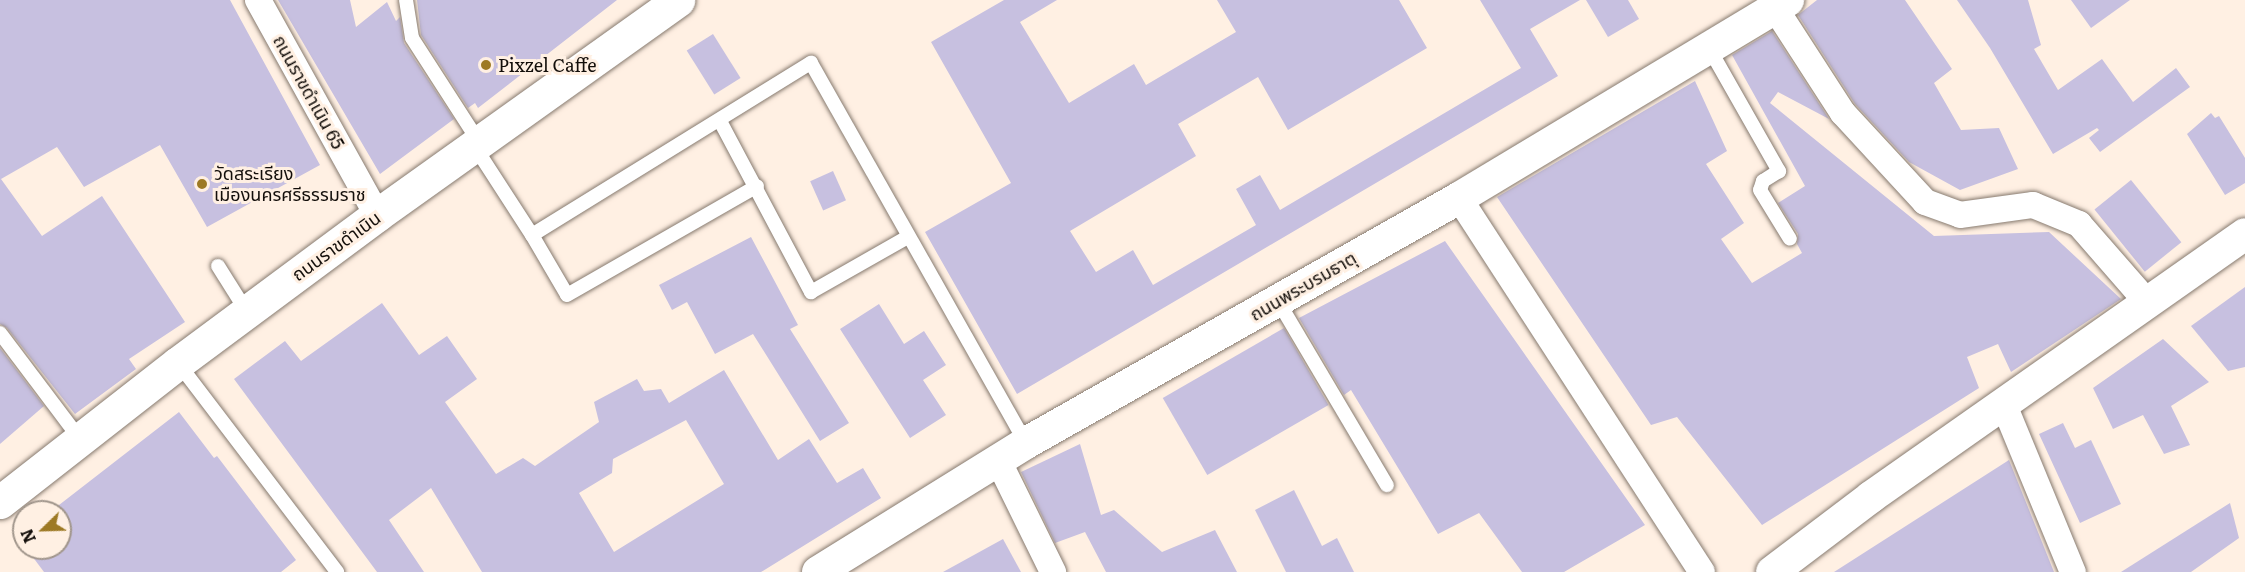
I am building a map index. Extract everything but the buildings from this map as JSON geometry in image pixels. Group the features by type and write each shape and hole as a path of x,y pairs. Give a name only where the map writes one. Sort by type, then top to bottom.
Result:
{"main road":[{"name":"ถนนราขดำเนิน","path":"0,502 178,363 377,215 678,0"}],"street":[{"name":"ถนนราขดำเนิน 65","path":"258,0 377,215"},
{"name":"ถนนพระบรมธาตุ","path":"818,572 1026,443 1459,198 1782,4"},
{"path":"1782,4 1842,113 1925,202 1960,215 2033,205 2079,224 2147,302"},
{"path":"1459,198 1702,572"},
{"path":"1772,572 1871,497 2245,234"},
{"path":"2004,405 2073,572"},
{"path":"998,460 1053,572"}],"lane":[{"path":"406,0 412,38 567,295 757,186"},
{"path":"1708,48 1779,171 1763,181 1760,190 1790,239"},
{"path":"532,235 811,63 1026,443"},
{"path":"720,121 757,186 811,292 908,237"},
{"path":"218,266 247,312"},
{"path":"1278,301 1387,484"},
{"path":"0,333 80,440"},
{"path":"178,363 337,572"}],"place":[{"name":"Pixzel Caffe","path":"486,65"},
{"name":"วัดสระเรียง เมืองนครศรีธรรมราช","path":"202,184"}]}
